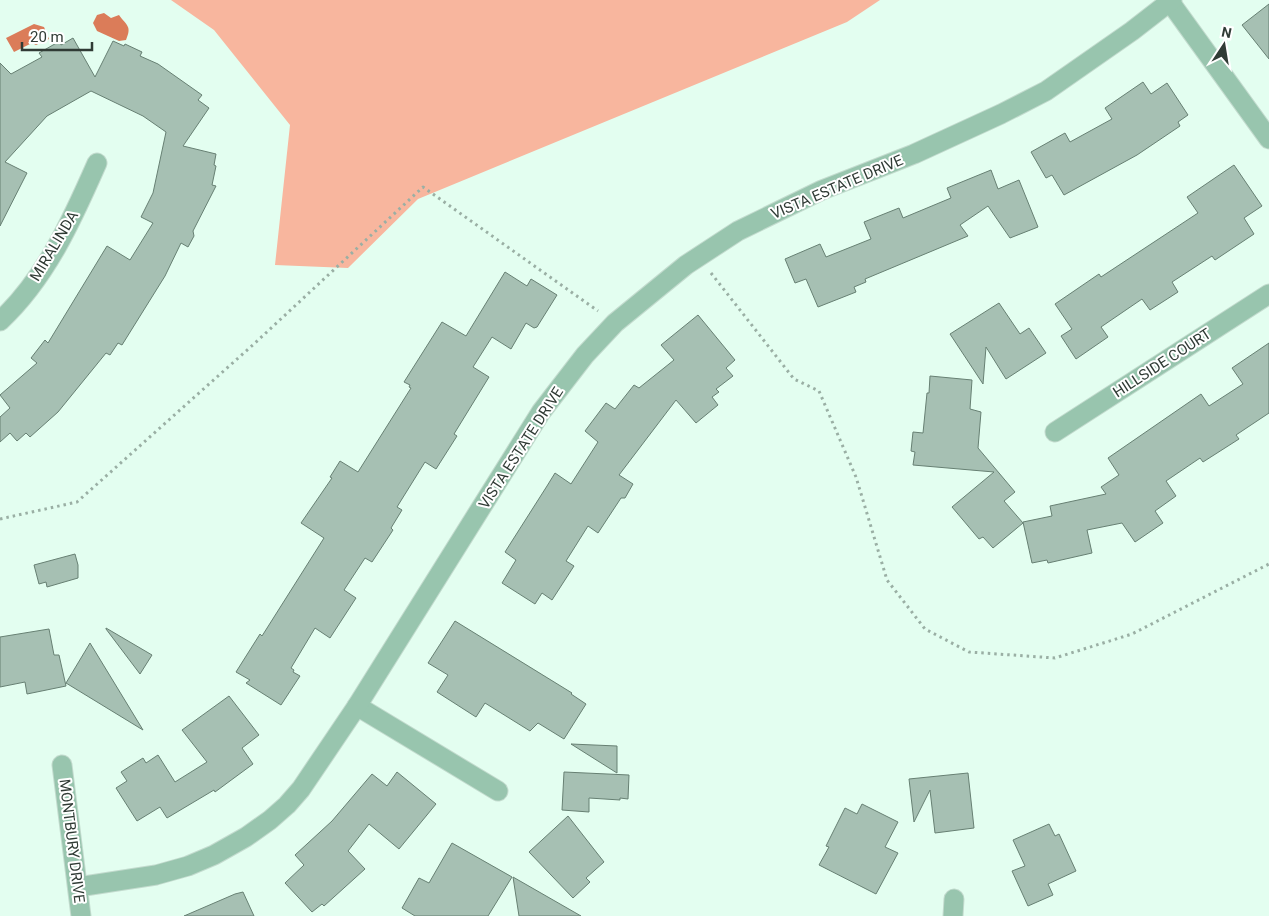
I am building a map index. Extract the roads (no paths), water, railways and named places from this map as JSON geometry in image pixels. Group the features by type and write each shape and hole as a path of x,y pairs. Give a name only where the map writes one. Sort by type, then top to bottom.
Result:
{"street":[{"path":"1171,1 1269,139"},
{"name":"VISTA ESTATE DRIVE","path":"78,887 156,875 214,855 246,837 287,805 301,788 357,706 542,412 586,355 615,323 686,265 738,231 822,190 914,154 1046,91 1084,66 1171,1"},
{"name":"MIRALINDA","path":"0,321 42,272 71,221 97,163"},
{"name":"HILLSIDE COURT","path":"1055,432 1269,294"},
{"path":"357,706 498,791"},
{"name":"MONTBURY DRIVE","path":"62,765 81,916"}]}
